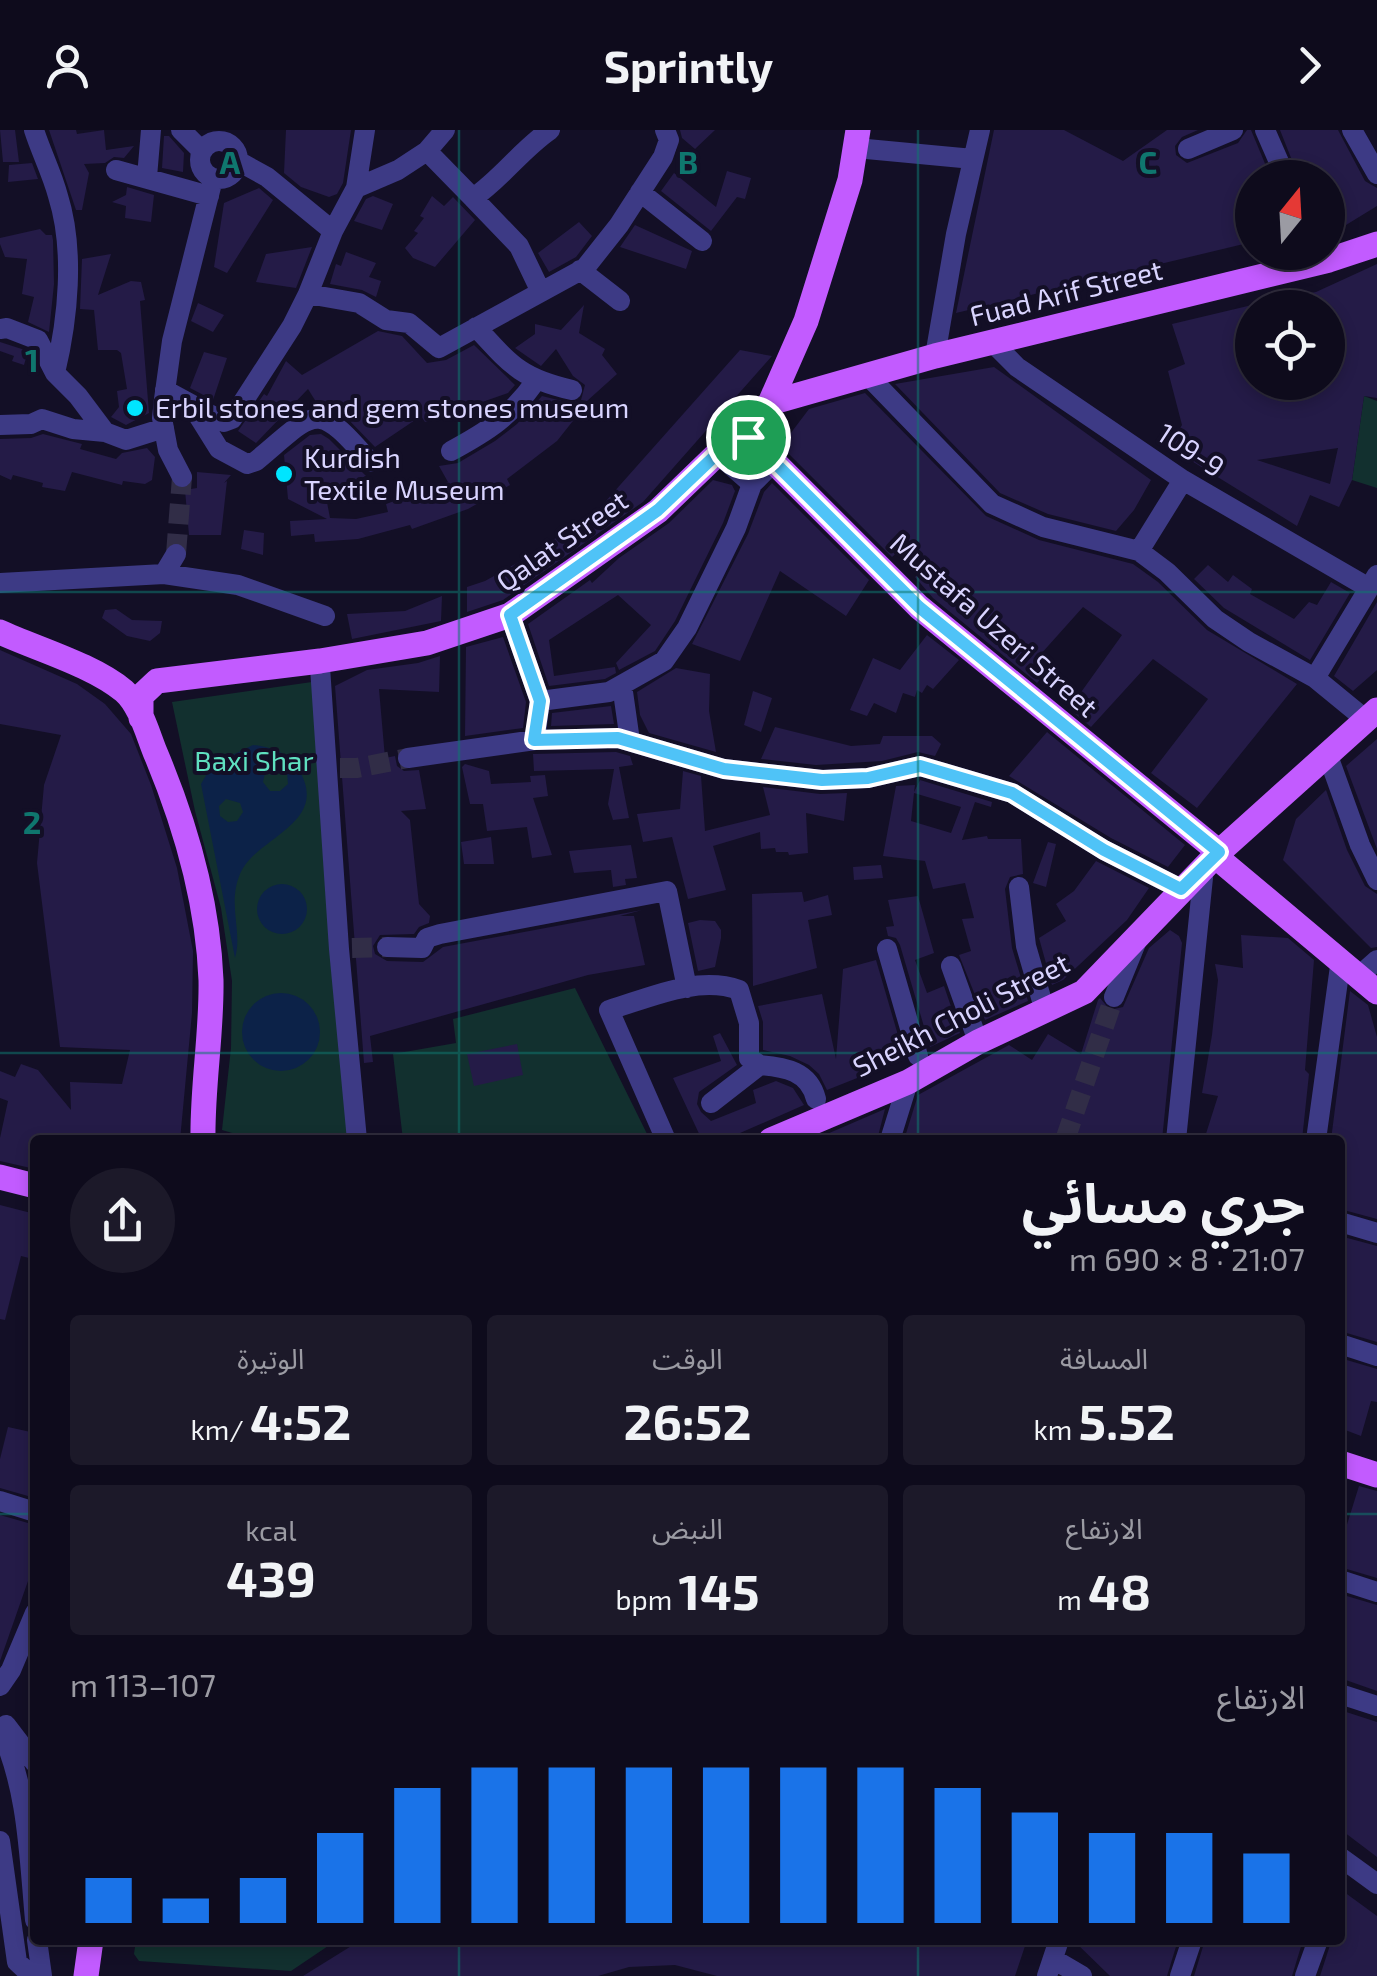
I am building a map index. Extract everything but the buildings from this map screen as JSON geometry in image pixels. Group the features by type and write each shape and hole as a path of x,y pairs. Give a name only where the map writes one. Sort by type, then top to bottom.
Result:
{"main road":[{"name":"Qalat Street","path":"141,718 141,696 158,680 320,661 427,643 510,615 658,510 770,403 806,321 850,180 857,139"},
{"name":"Fuad Arif Street","path":"1345,251 1377,244"},
{"name":"Fuad Arif Street","path":"770,403 935,356 1271,270"},
{"name":"Mustafa Uzeri Street","path":"742,430 919,607 1213,858 1363,972"},
{"path":"0,632 123,690 141,718 165,776 206,917 211,983 201,1110 203,1135"},
{"name":"Sheikh Choli Street","path":"782,1135 908,1082 978,1042 1084,992 1213,858 1371,715"},
{"path":"201,1110 218,1135"},
{"path":"0,1177 30,1185"},
{"path":"1345,1465 1377,1475"},
{"path":"86,1976 90,1945"}],"street":[{"path":"34,130 60,199 64,223 69,290 64,336 54,373"},
{"path":"147,177 151,130"},
{"path":"181,130 234,150 238,161 268,177 333,231"},
{"path":"165,390 224,422 232,419 308,294 333,231 356,188 365,130"},
{"path":"356,188 398,170 427,151 444,130"},
{"path":"473,198 494,184 524,147 550,130"},
{"path":"308,294 359,303 386,320 409,324 439,348 580,270 598,254 663,157 669,140 665,130"},
{"path":"935,356 956,234 980,130"},
{"path":"1188,149 1233,130"},
{"path":"1266,130 1278,160"},
{"path":"1352,130 1377,174"},
{"path":"857,139 973,159"},
{"path":"182,477 168,450 165,390 172,340 211,187 201,168 214,141"},
{"path":"427,151 519,246 540,290"},
{"path":"116,170 211,187 230,176 238,161"},
{"path":"640,192 702,242"},
{"path":"580,270 620,301"},
{"path":"476,327 514,368 535,382 572,390"},
{"path":"0,330 8,328 38,340 54,373 78,396 105,432"},
{"name":"109-9","path":"993,343 1017,367 1183,480 1373,581"},
{"path":"451,451 493,429 535,382"},
{"path":"874,382 992,504 1043,527 1139,551 1167,572 1215,619 1371,715"},
{"path":"194,409 219,450 247,464 314,418 332,421 370,462"},
{"path":"0,425 31,424 42,419 126,440 164,428"},
{"path":"719,454 752,484"},
{"path":"540,701 608,692 664,661 687,628 736,528 752,484 774,462"},
{"path":"1139,551 1183,480"},
{"path":"164,574 176,554"},
{"path":"0,584 164,574 238,585 325,616"},
{"path":"1315,678 1373,581"},
{"path":"510,615 540,701 534,740"},
{"path":"320,667 334,766 357,1135"},
{"path":"622,685 630,740"},
{"path":"408,758 534,740 618,738 724,769 822,780 868,778 920,766 1012,793 1104,850 1181,889"},
{"path":"1326,754 1369,844 1377,880"},
{"path":"1177,1135 1213,858"},
{"path":"1019,886 1026,946 1042,1001"},
{"path":"387,948 422,948 427,938 440,934 667,891 686,988"},
{"path":"1114,997 1142,929"},
{"path":"887,949 918,1056"},
{"path":"951,966 975,1033"},
{"path":"1317,1135 1363,972"},
{"path":"664,1135 609,1010 686,988 721,983 739,990 749,1023 749,1058 760,1066 796,1071 813,1086 816,1099"},
{"path":"711,1103 760,1066"},
{"path":"892,1135 908,1082"},
{"path":"1345,1223 1377,1233"},
{"path":"1345,1346 1377,1356"},
{"path":"0,1502 30,1511"},
{"path":"1345,1582 1377,1592"},
{"path":"0,1686 30,1625"},
{"path":"1345,1696 1377,1706"},
{"path":"0,1718 30,1757"},
{"path":"0,1729 24,1808 30,1869"},
{"path":"0,1841 17,1962 28,1973 42,1975 38,1945"},
{"path":"1345,1868 1377,1884"},
{"path":"1180,1976 1190,1945"},
{"path":"1304,1976 1316,1945"},
{"path":"1053,1958 1082,1976"}],"green space":[{"path":"1364,396 1377,401 1377,488 1352,480"},
{"name":"Baxi Shar","path":"319,681 348,1135 239,1135 222,1130 231,1048 232,981 221,908 172,702"},
{"path":"575,988 648,1135 402,1135 393,1054 456,1043 453,1019"},
{"path":"135,1945 330,1945 291,1971 139,1961 134,1954"}],"water":[{"path":"253,745 266,747 290,759 306,788 305,804 298,817 248,861 240,874 235,896 235,958 201,784 212,765","holes":["278,767 287,773 288,784 280,791 270,791 263,782 265,773","226,799 240,803 243,812 237,821 228,822 220,816 219,806"]},
{"path":"282,884 300,891 307,909 300,927 282,934 264,927 257,909 264,891"},
{"path":"281,993 309,1004 320,1032 309,1060 281,1071 253,1060 242,1032 253,1004"}],"tunnel":[{"path":"176,554 182,477"},
{"path":"340,768 408,758"},
{"path":"352,948 387,947"},
{"path":"1067,1135 1114,997"}],"place":[{"name":"Erbil stones and gem stones museum","path":"135,408"},
{"name":"Kurdish Textile Museum","path":"284,474"}],"route":[{"path":"742,430 748,437 919,607 1219,852 1181,889 1104,850 1012,793 920,766 868,778 822,780 724,769 618,738 534,740 540,701 510,615 658,510 742,430"}]}
